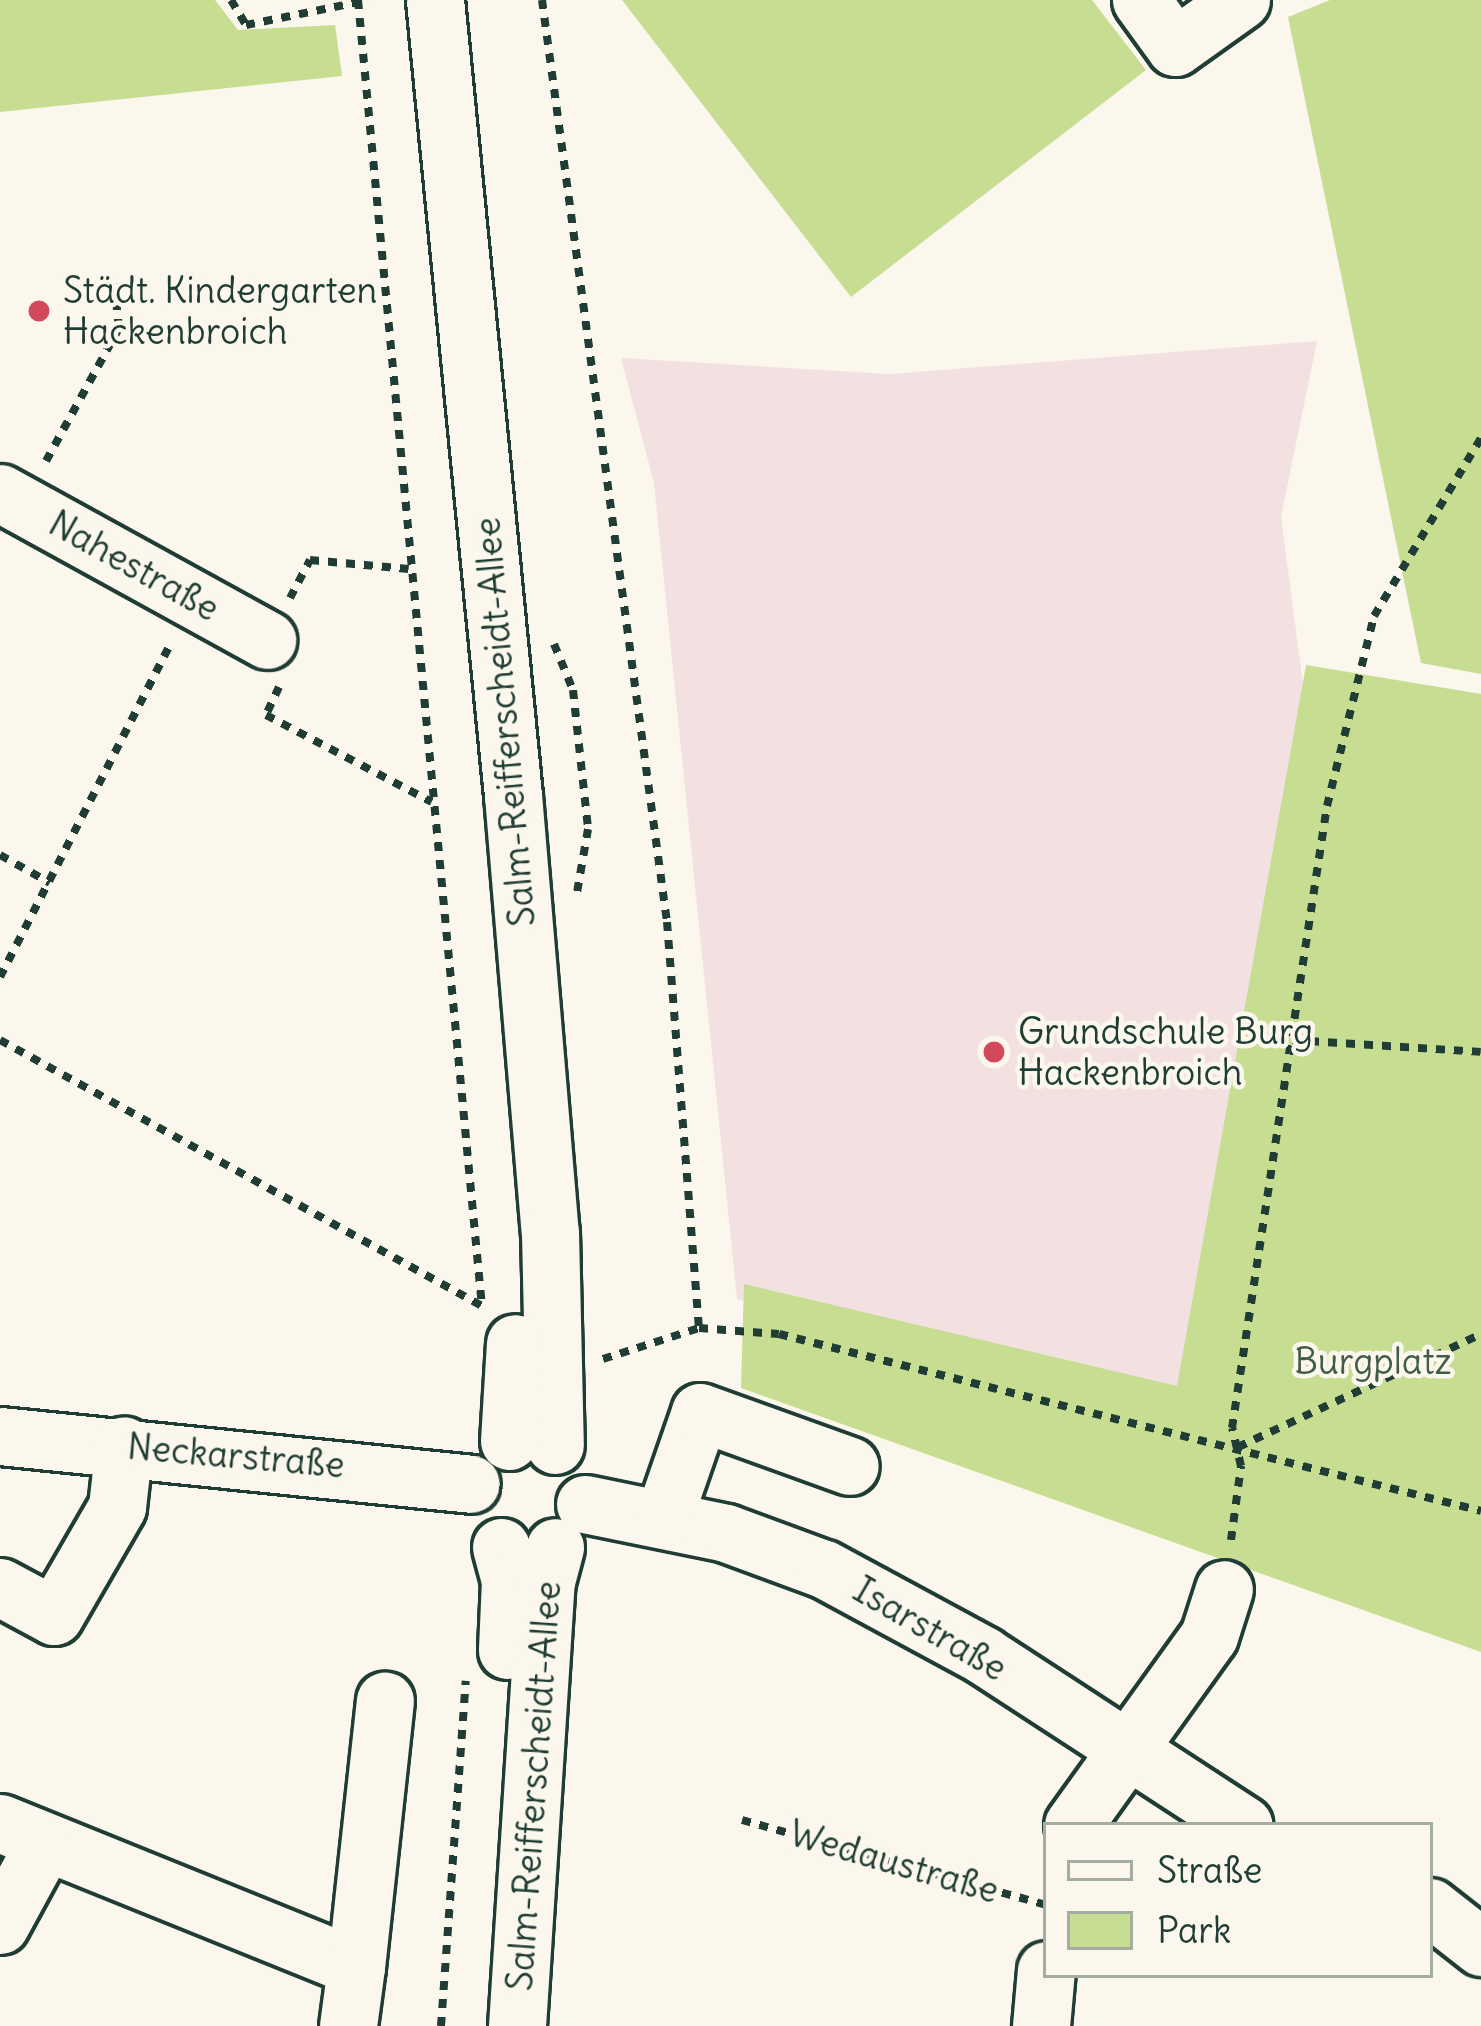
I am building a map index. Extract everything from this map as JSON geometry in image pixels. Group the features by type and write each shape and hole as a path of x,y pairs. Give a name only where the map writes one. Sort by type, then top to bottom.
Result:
{"street":[{"name":"Salm-Reifferscheidt-Allee","path":"435,0 513,795 554,1381 532,1443"},
{"path":"1141,0 1175,47 1241,0"},
{"name":"Salm-Reifferscheidt-Allee","path":"371,1 483,793 512,1228 516,1408 532,1443"},
{"name":"Nahestraße","path":"11,498 267,640"},
{"path":"663,1519 700,1412 850,1466"},
{"name":"Neckarstraße","path":"0,1436 124,1445 471,1484"},
{"path":"532,1443 580,1471 547,1533 475,1521 471,1484 491,1451 532,1443"},
{"path":"0,1587 54,1616 117,1507 124,1445"},
{"name":"Isarstraße","path":"547,1533 663,1519 824,1569 983,1655 1239,1822"},
{"name":"Salm-Reifferscheidt-Allee","path":"482,2026 510,1608 547,1533"},
{"name":"Salm-Reifferscheidt-Allee","path":"517,2026 547,1533"},
{"path":"1075,1822 1209,1636 1224,1589"},
{"path":"348,2026 386,1701"},
{"path":"0,1925 21,1835 356,1967"},
{"path":"1433,1909 1481,1947"},
{"path":"1041,2026 1045,1978"}],"path":[{"path":"231,0 246,25 371,1 409,568 482,1330"},
{"path":"542,0 667,922 699,1328"},
{"path":"11,498 119,328 114,283"},
{"path":"1224,1589 1236,1448 1232,1428 1327,806 1374,616 1481,438"},
{"path":"409,568 310,560 267,640 283,679 266,715 433,802"},
{"path":"0,977 194,599"},
{"path":"0,856 50,883"},
{"path":"0,1040 482,1306"},
{"path":"1292,1040 1481,1052"},
{"path":"554,1381 584,1386 604,1358 699,1328 779,1334 1481,1511"},
{"path":"1236,1448 1481,1334"},
{"path":"441,2026 467,1669"},
{"name":"Wedaustraße","path":"742,1820 1043,1904"}],"shaded area":[{"name":"Grundschule Burg Hackenbroich","path":"1317,341 1281,517 1305,699 1218,1421 737,1299 654,483 621,358 890,374"}],"green space":[{"path":"0,0 215,0 238,30 335,25 342,76 0,112"},
{"path":"622,0 1092,0 1146,70 851,297"},
{"path":"1330,0 1481,0 1481,674 1421,663 1288,17"},
{"name":"Burgplatz","path":"1306,665 1481,694 1481,1652 741,1388 744,1284 1177,1386"}],"place":[{"name":"Städt. Kindergarten Hackenbroich","path":"39,311"},
{"name":"Grundschule Burg Hackenbroich","path":"994,1052"}]}
